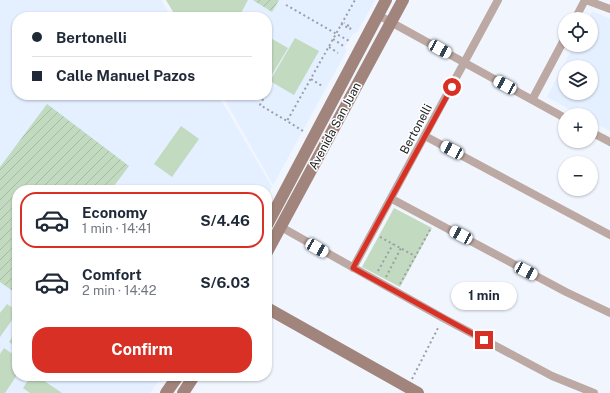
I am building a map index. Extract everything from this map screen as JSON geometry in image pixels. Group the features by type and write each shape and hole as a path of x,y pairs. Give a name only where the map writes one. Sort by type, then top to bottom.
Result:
{"main road":[{"name":"Avenida San Juan","path":"272,216 386,0"},
{"name":"Avenida San Juan","path":"272,243 403,0"},
{"path":"272,311 418,393"},
{"path":"166,393 174,381"},
{"path":"183,393 191,381"}],"street":[{"name":"Bertonelli","path":"353,268 392,199 498,0"},
{"path":"579,12 586,0 610,9"},
{"path":"378,15 558,114"},
{"path":"532,100 558,51"},
{"path":"425,136 610,235"},
{"path":"598,136 610,142"},
{"path":"392,199 566,292 610,313"},
{"path":"281,227 353,268 397,289 443,318 552,376 594,393"}],"path":[{"path":"287,122 355,0"},
{"path":"286,5 349,41"},
{"path":"333,39 345,47"},
{"path":"329,47 338,53"},
{"path":"311,79 322,86"},
{"path":"263,100 260,105 302,131"},
{"path":"392,244 376,274 385,278 397,289 435,221"},
{"path":"424,226 430,229"},
{"path":"377,243 384,230"},
{"path":"380,237 415,256"},
{"path":"385,278 401,248"},
{"path":"408,387 443,318"}],"shaded area":[{"path":"0,0 161,0 168,12 12,12 12,100 221,100 271,185 12,185 12,381 158,381 150,393 0,393"},
{"path":"248,0 375,0 357,32 353,34 345,47 346,52 273,185 225,100 272,100 272,12 242,12"},
{"path":"598,14 610,19 610,131 598,125 598,108 567,108 547,97 558,76 558,100 598,100 598,60 566,60 570,52 598,52"}],"green space":[{"path":"166,0 248,0 242,12 173,12"},
{"path":"253,0 279,0 272,12"},
{"path":"295,38 319,51 294,95 272,82 272,78"},
{"path":"272,39 288,48 272,75"},
{"path":"47,104 129,166 115,185 12,185 12,290 0,282 0,167"},
{"path":"181,126 199,139 172,177 154,164"},
{"path":"394,208 432,228 400,287 362,267"},
{"path":"7,304 12,308 12,320 0,337 0,313"},
{"path":"12,338 12,344 9,342"},
{"path":"4,348 12,354 13,381 5,393 0,393 0,354"},
{"path":"28,381 44,381 62,393 30,393 23,388"}],"route":[{"path":"452,87 353,268 484,340"}]}
